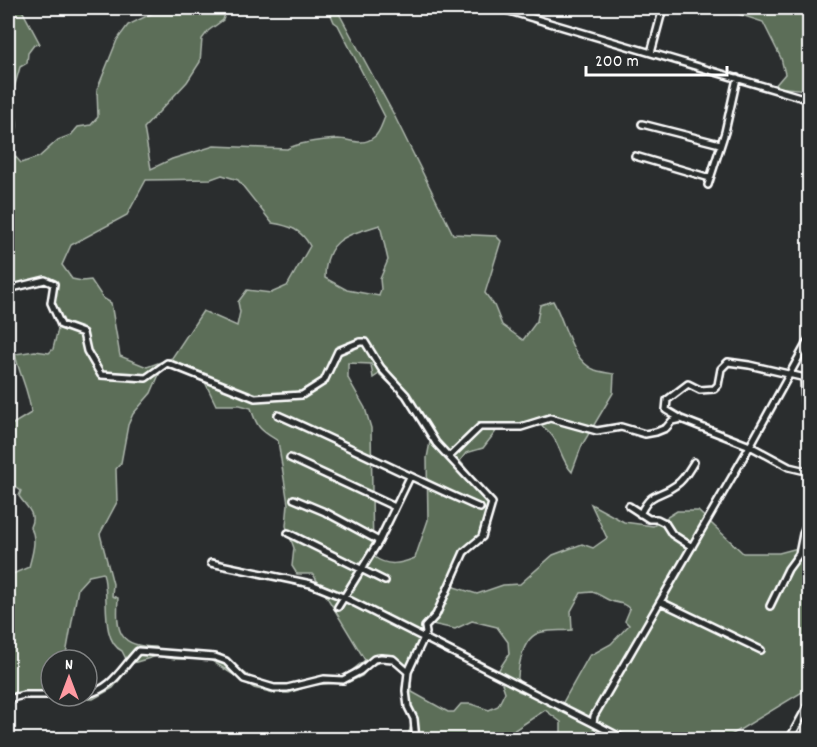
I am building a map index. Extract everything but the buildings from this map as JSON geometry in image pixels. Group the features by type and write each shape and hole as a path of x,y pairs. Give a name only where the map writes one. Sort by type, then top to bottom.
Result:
{"street":[{"path":"499,8 810,100"},
{"path":"651,53 663,8"},
{"path":"635,156 709,182 725,132 736,78"},
{"path":"642,124 720,144"},
{"path":"8,289 45,280 54,284 51,303 61,325 83,333 87,351 101,375 146,378 168,363 255,398 302,395 324,381 338,351 365,342 381,368 406,395 436,443 492,503 482,537 464,552 436,615 425,627 424,637 408,672 406,692 408,707 414,719 416,740"},
{"path":"593,723 594,716 750,446 810,337"},
{"path":"810,418 805,406 807,378 728,362 722,369 718,386 714,389 700,390 688,384 667,400 666,410 681,419 750,446 789,467 810,472"},
{"path":"278,415 480,508"},
{"path":"449,456 480,427 521,427 550,418 597,431 621,427 645,434 666,428 672,421 681,419"},
{"path":"291,458 395,507"},
{"path":"640,514 648,498 675,487 682,481 694,462"},
{"path":"338,607 379,541 410,477"},
{"path":"294,499 326,512 379,541"},
{"path":"629,506 649,519 657,519 665,523 672,534 692,547"},
{"path":"770,606 788,569 799,554 803,534 810,518"},
{"path":"288,533 385,581"},
{"path":"211,564 311,584 343,597 626,740"},
{"path":"661,602 761,650"},
{"path":"99,692 110,685 138,651 215,657 226,661 244,680 274,688 287,688 324,679 343,680 360,671 375,659 381,658 393,659 408,672"},
{"path":"8,699 24,695 39,695"},
{"path":"789,740 808,705"}],"green space":[{"path":"8,8 22,8 40,44 34,45 28,53 27,63 20,67 14,88 17,126 12,153 21,163 39,157 58,140 71,135 78,127 91,125 98,117 97,90 117,40 128,25 163,8 227,8 223,20 208,31 202,39 200,62 187,82 144,128 151,169 172,159 214,146 287,149 325,140 365,142 376,135 385,117 328,8 336,8 393,113 453,234 496,236 501,241 485,293 494,305 502,325 523,340 537,321 540,305 553,301 580,358 595,370 614,374 613,393 582,445 572,472 552,435 540,425 522,430 497,430 483,448 466,453 460,461 495,504 486,534 464,559 454,587 477,594 503,585 520,584 553,555 582,544 593,548 607,538 591,504 624,522 653,526 677,511 698,511 743,553 779,553 809,545 809,693 807,689 723,740 561,739 561,722 545,710 501,739 407,739 412,722 402,689 405,674 391,662 382,660 370,667 362,676 349,682 312,685 289,693 274,693 254,688 209,659 175,659 157,656 133,663 113,688 99,696 99,689 106,685 126,659 110,637 103,573 89,576 78,588 67,648 39,648 39,699 14,699 8,703 8,576 29,567 34,541 30,527 31,514 19,496 21,491 8,481 8,427 31,413 29,398 15,354 35,351 49,353 53,349 58,329 49,299 51,285 35,285 8,293","holes":["222,175 238,180 272,223 294,229 310,246 287,286 271,293 247,290 238,302 240,312 237,326 203,311 172,358 147,367 120,356 111,303 103,298 91,280 72,279 62,265 71,245 127,215 146,180 211,179","380,225 388,260 380,279 379,296 347,290 325,278 329,254 340,240","348,363 371,364 373,378 379,374 403,396 426,431 430,442 427,458 428,520 415,558 404,562 388,563 373,556 371,428 365,408 348,378","168,367 204,380 216,405 240,405 251,408 260,428 278,441 288,504 286,526 294,548 292,566 297,574 313,574 365,660 345,676 323,676 286,686 254,680 220,654 159,650 156,647 134,644 122,635 118,620 118,598 112,596 113,584 100,534 117,502 116,469 121,463 128,425 133,414 151,393 161,370","592,592 623,604 630,609 625,621 629,625 611,644 589,656 562,704 557,705 518,691 519,665 529,640 542,632 572,630 571,611 581,593","472,621 497,627 508,642 509,654 498,671 505,692 498,706 489,710 471,704 461,704 454,712 448,712 412,692 411,670 428,626 432,624 455,629"]},
{"path":"720,8 809,8 809,90 774,87 785,74 781,58 763,22"}]}
